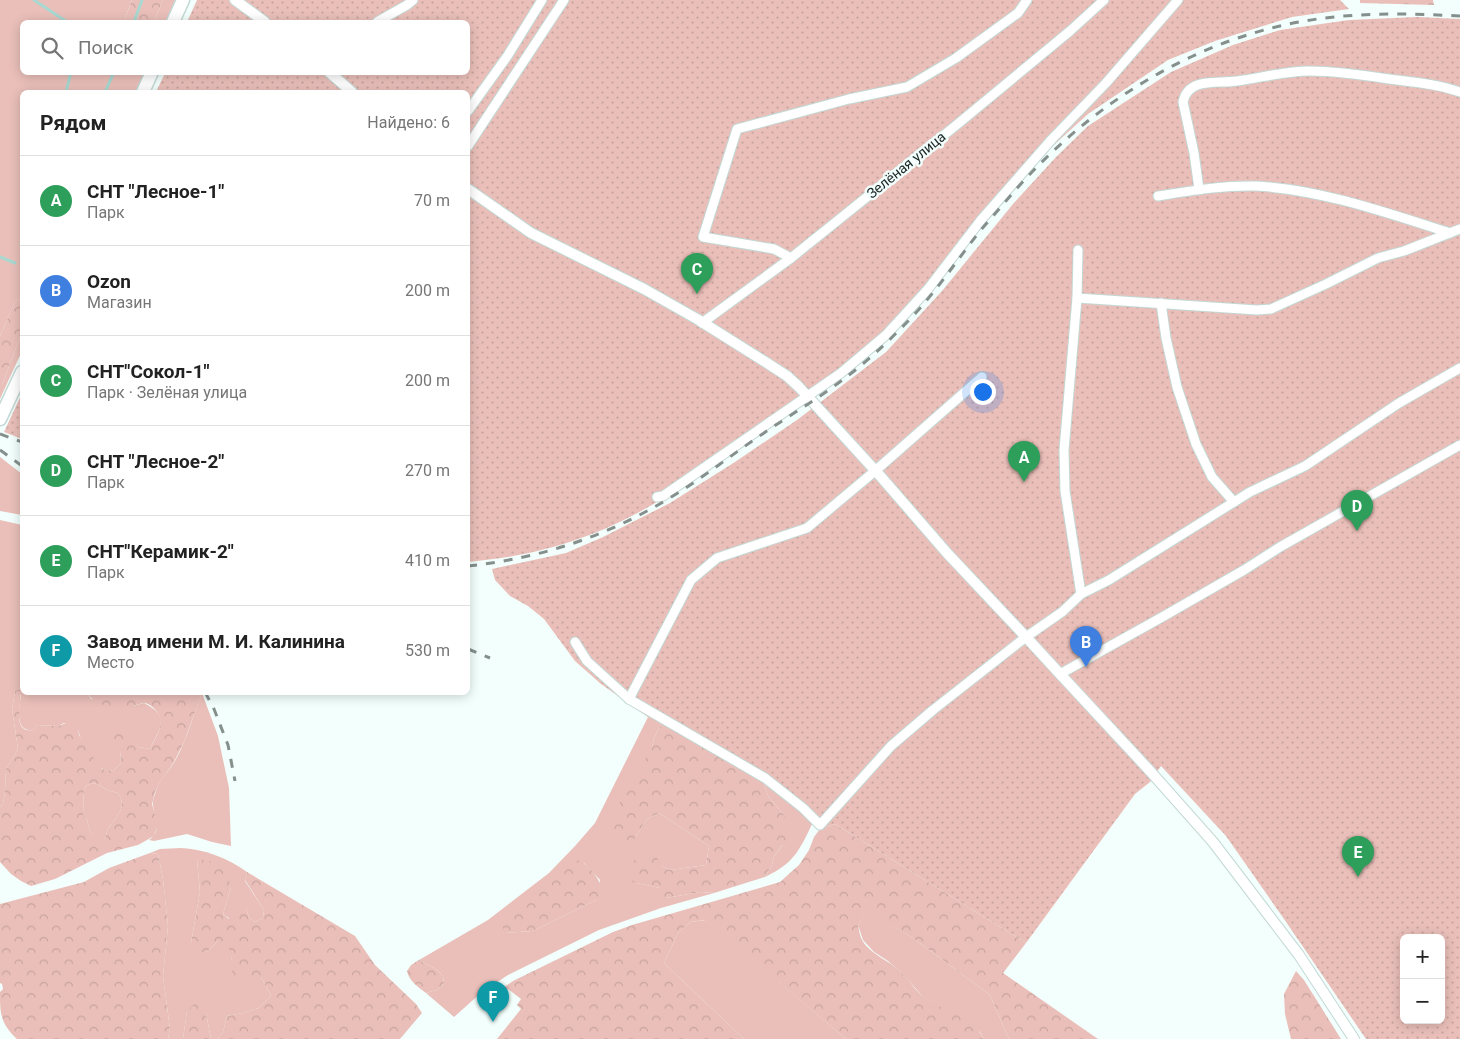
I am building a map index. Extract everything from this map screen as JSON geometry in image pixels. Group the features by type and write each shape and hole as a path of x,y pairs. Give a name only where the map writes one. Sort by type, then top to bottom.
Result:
{"main road":[{"path":"174,20 183,0"},
{"path":"144,90 151,75"},
{"path":"0,419 20,376"}],"street":[{"path":"235,0 262,20"},
{"path":"381,20 413,0"},
{"path":"470,108 508,55 542,0"},
{"path":"470,143 564,0"},
{"path":"791,258 774,248 703,237 737,129 849,98 907,87 956,58 1018,13 1027,0"},
{"name":"Зелёная улица","path":"702,323 791,258 961,121 1070,31 1104,0"},
{"path":"657,497 663,496 841,373 886,335 928,289 980,220 1106,83 1178,0"},
{"path":"1199,189 1194,153 1183,102 1184,94 1190,88 1199,84 1309,71 1354,74 1444,87 1460,92"},
{"path":"332,75 350,90"},
{"path":"1158,196 1225,186 1256,186 1298,190 1376,209 1450,233"},
{"path":"470,190 531,233 644,289 750,351 787,376 808,396 948,554 1213,842 1299,955 1354,1039"},
{"path":"1077,298 1256,310 1271,309 1378,258 1404,251 1460,229"},
{"path":"1078,250 1077,298 1064,450 1065,491 1081,594"},
{"path":"1161,303 1166,338 1177,387 1196,444 1212,477 1234,502"},
{"path":"575,642 587,661 629,698 765,778 803,808 820,825 891,746 933,710 1026,637 1062,612 1081,594 1109,580 1250,492 1305,466 1399,403 1460,368"},
{"path":"629,698 691,580 717,558 807,528 876,471 982,377"},
{"path":"1060,674 1460,445"}],"green space":[{"path":"0,0 132,0 125,20 20,20 20,75 143,75 136,90 20,90 20,299 15,301 0,336"},
{"path":"132,0 163,0 155,20 125,20"},
{"path":"163,0 175,0 168,20 155,20"},
{"path":"197,0 1340,0 1349,9 1292,17 1215,41 1168,60 1088,114 1045,153 980,225 879,346 667,496 643,510 596,533 547,549 496,559 470,562 470,90 157,90 164,75 470,75 470,20 188,20"},
{"path":"1360,0 1433,0 1434,5 1360,3"},
{"path":"1417,17 1460,19 1460,1039 1366,1039 1226,836 1161,766 1150,782 1135,794 1026,943 835,824 820,829 793,800 663,720 648,717 601,684 575,661 544,619 528,606 510,596 495,580 492,569 566,553 603,537 670,503 797,420 886,352 942,291 1013,204 1056,157 1088,126 1171,72 1233,45 1280,30 1349,20"},
{"path":"20,299 20,337 2,385 0,385 0,336 15,301"},
{"path":"20,337 20,355 0,399 0,385 2,385"},
{"path":"20,397 20,438 4,432"},
{"path":"0,457 20,472 20,515 0,511"},
{"path":"0,520 20,525 20,694 15,691 12,709 18,749 6,769 5,792 3,804 0,807"},
{"path":"20,689 19,716 22,727 27,730 34,730 37,725 58,726 69,722 75,724 79,735 102,769 113,771 121,763 120,751 112,743 114,730 125,729 139,747 150,749 159,731 159,717 155,709 145,703 127,707 114,707 96,702 89,695 201,695 184,742 155,792 152,804 158,825 154,836 138,845 107,853 55,879 31,886 11,874 0,862 0,807 3,804 5,792 6,769 18,749 12,709 15,691","holes":["91,783 118,793 122,803 120,812 101,843 90,831 83,814 84,791 86,786"]},
{"path":"21,695 88,695 91,699 133,706 144,703 158,713 161,723 150,749 139,747 132,739 120,751 121,763 113,771 101,768 90,756 78,729 64,723 58,726 37,725 34,730 23,728 19,718"},
{"path":"203,695 218,736 229,788 231,846 187,834 154,841 149,840 157,828 153,804 156,789 175,761"},
{"path":"648,717 663,720 654,738 635,838 647,819 659,813 709,846 706,865 670,870 662,866 637,883 660,888 666,898 700,892 714,893 661,908 599,930 508,975 482,992 454,1017 426,993 437,990 444,984 443,976 437,970 419,960 488,920 549,873 595,823","holes":["584,863 600,880 596,900 533,931 505,933"]},
{"path":"663,720 761,775 768,796 784,815 787,828 786,841 774,856 772,865 765,877 714,893 700,892 666,898 657,897 660,888 632,882 633,863 637,855 655,855 662,866 670,870 706,865 709,846 659,813 647,819 628,846 609,836 607,825 652,747 654,738"},
{"path":"761,775 814,820 796,854 775,872 765,877 772,865 774,856 783,845 784,815 768,796"},
{"path":"91,783 118,793 122,803 120,812 108,829 105,839 101,844 90,831 83,814 84,791 86,786"},
{"path":"835,824 1026,943 1003,973 1098,1039 1009,1039 990,995 910,936 866,912 858,925 861,938 866,945 901,972 921,995 972,1023 984,1039 846,1039 705,920 690,922 678,933 664,963 744,1039 497,1039 521,1009 517,1005 521,999 508,989 504,994 500,990 513,981 613,932 780,882 799,865 820,829"},
{"path":"181,848 215,855 232,862 247,872 245,881 264,910 263,918 255,922 249,917 246,909 230,919 223,914 231,887 197,860 200,892 191,943 207,952 218,941 228,941 233,977 261,977 271,996 259,1008 227,1016 223,1032 217,1039 211,1039 206,1013 187,1011 183,1039 168,1039 170,1029 163,976 168,926 163,879 158,854 150,853 160,849"},
{"path":"150,853 158,854 163,879 168,926 163,976 170,1029 168,1039 17,1039 4,1023 1,1012 0,992 3,989 0,983 0,904 84,882 109,868"},
{"path":"197,859 213,862 226,871 231,887 223,914 229,919 239,904 246,909 249,917 255,922 263,918 264,910 245,880 247,872 355,936 375,965 416,1004 422,1013 400,1039 217,1039 223,1032 227,1016 259,1008 271,996 261,977 232,977 232,961 227,941 218,941 207,952 193,953 191,943 200,892"},
{"path":"579,860 594,873 601,885 602,890 596,900 533,931 505,933 502,926 510,912"},
{"path":"866,911 910,936 990,995 1009,1039 984,1039 980,1032 924,998 902,973 874,952 863,940 858,925"},
{"path":"706,920 846,1039 744,1039 664,963 678,933 690,922"},
{"path":"419,960 437,970 443,976 444,984 437,990 426,993 414,984 410,978 407,971 411,965"},
{"path":"1296,971 1304,980 1341,1039 1291,1039 1285,1014 1284,994"},
{"path":"199,999 206,1013 211,1039 183,1039 187,1011"}],"waterway":[{"path":"34,0 64,20"},
{"path":"135,20 142,0"},
{"path":"66,90 70,75"},
{"path":"106,90 113,75"},
{"path":"0,257 15,263"}],"railway":[{"path":"470,566 521,558 547,551 572,544 620,524 680,492 828,391 873,355 920,309 980,231 1047,157 1076,130 1108,106 1176,64 1213,47 1250,34 1310,20 1374,14 1460,16"},
{"path":"0,434 20,441"},
{"path":"0,450 20,465"},
{"path":"470,650 490,658"},
{"path":"207,695 228,745 235,781"}],"place":[{"name":"СНТ\"Сокол-1\"","path":"697,294"},
{"name":"СНТ \"Лесное-1\"","path":"1024,482"},
{"name":"СНТ \"Лесное-2\"","path":"1357,531"},
{"name":"Ozon","path":"1086,667"},
{"name":"СНТ\"Керамик-2\"","path":"1358,877"},
{"name":"Завод имени М. И. Калинина","path":"493,1022"}]}
